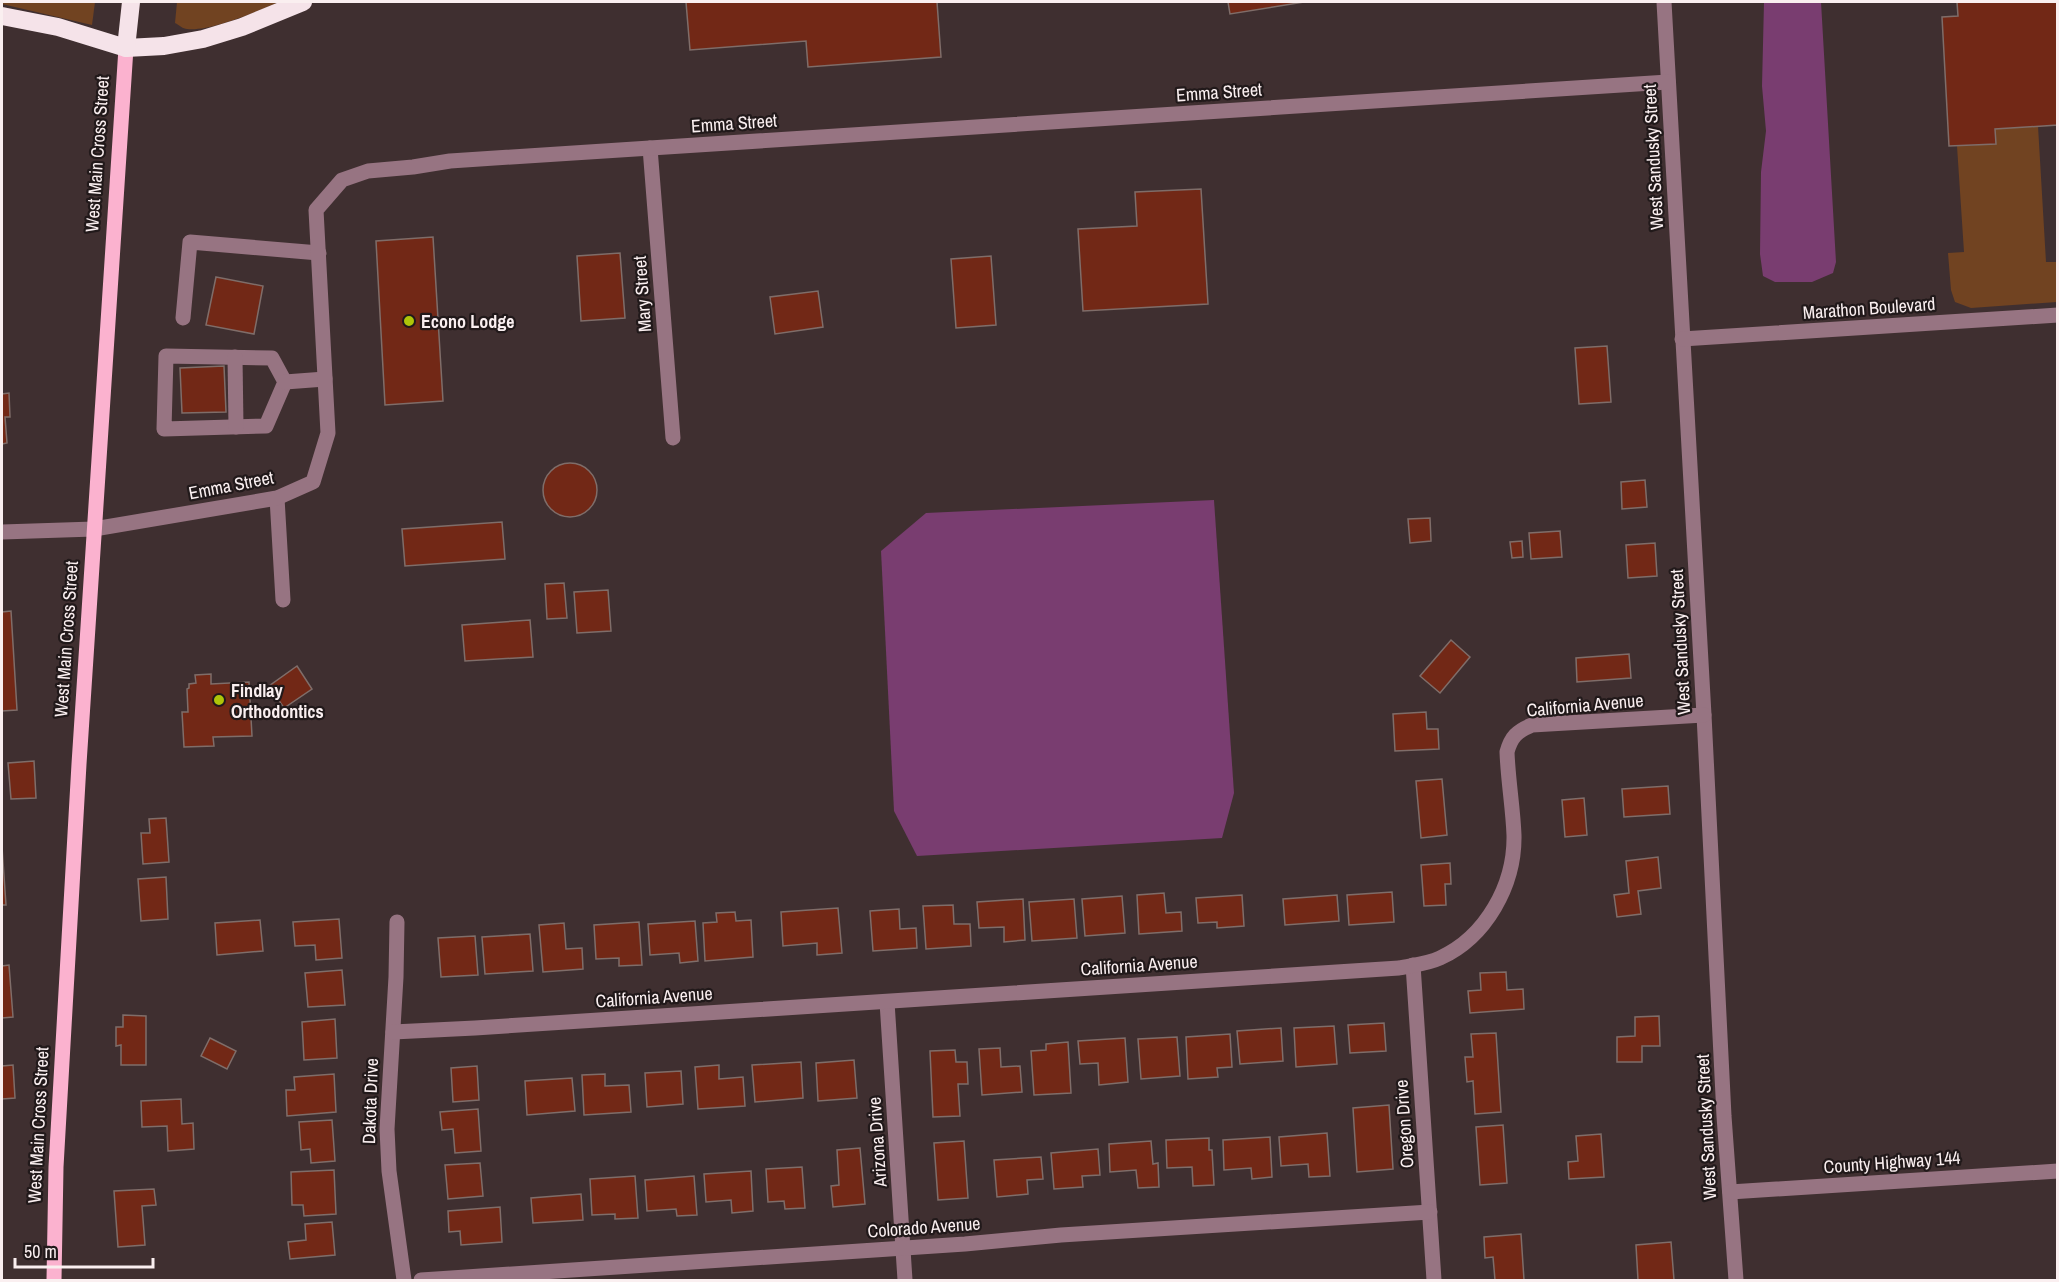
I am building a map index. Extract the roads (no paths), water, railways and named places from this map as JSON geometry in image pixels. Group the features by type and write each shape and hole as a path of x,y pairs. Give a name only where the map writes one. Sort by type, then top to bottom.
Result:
{"highway":[{"name":"West Main Cross Street","path":"126,48 131,2"},
{"path":"2,16 58,27 126,48 164,46 203,39 243,27 303,2"}],"main road":[{"name":"West Main Cross Street","path":"54,1281 56,1167 94,528 126,48"}],"street":[{"name":"West Sandusky Street","path":"1664,2 1736,1281"},
{"name":"Emma Street","path":"2,532 94,528 277,498 313,482 328,433 316,210 342,180 368,171 450,161 1668,82"},
{"name":"Mary Street","path":"650,148 673,438"},
{"path":"183,318 190,242 319,253"},
{"name":"Marathon Boulevard","path":"1682,339 2058,315"},
{"path":"166,356 272,358 285,382 266,426 164,429 166,356"},
{"path":"235,357 236,427"},
{"path":"285,382 325,379"},
{"path":"277,498 283,600"},
{"name":"California Avenue","path":"393,1032 887,1002 1413,965 1452,952 1474,935 1491,914 1504,889 1512,863 1514,836 1507,752 1510,740 1520,730 1532,725 1704,715"},
{"name":"Dakota Drive","path":"397,922 387,1129 388,1170 404,1281"},
{"name":"Oregon Drive","path":"1413,965 1434,1281"},
{"name":"Arizona Drive","path":"887,1002 905,1281"},
{"name":"County Highway 144","path":"1730,1192 2058,1171"},
{"name":"Colorado Avenue","path":"421,1281 1061,1235 1430,1212"}],"place":[{"name":"Econo Lodge","path":"409,321"},
{"name":"Findlay Orthodontics","path":"219,700"}]}
